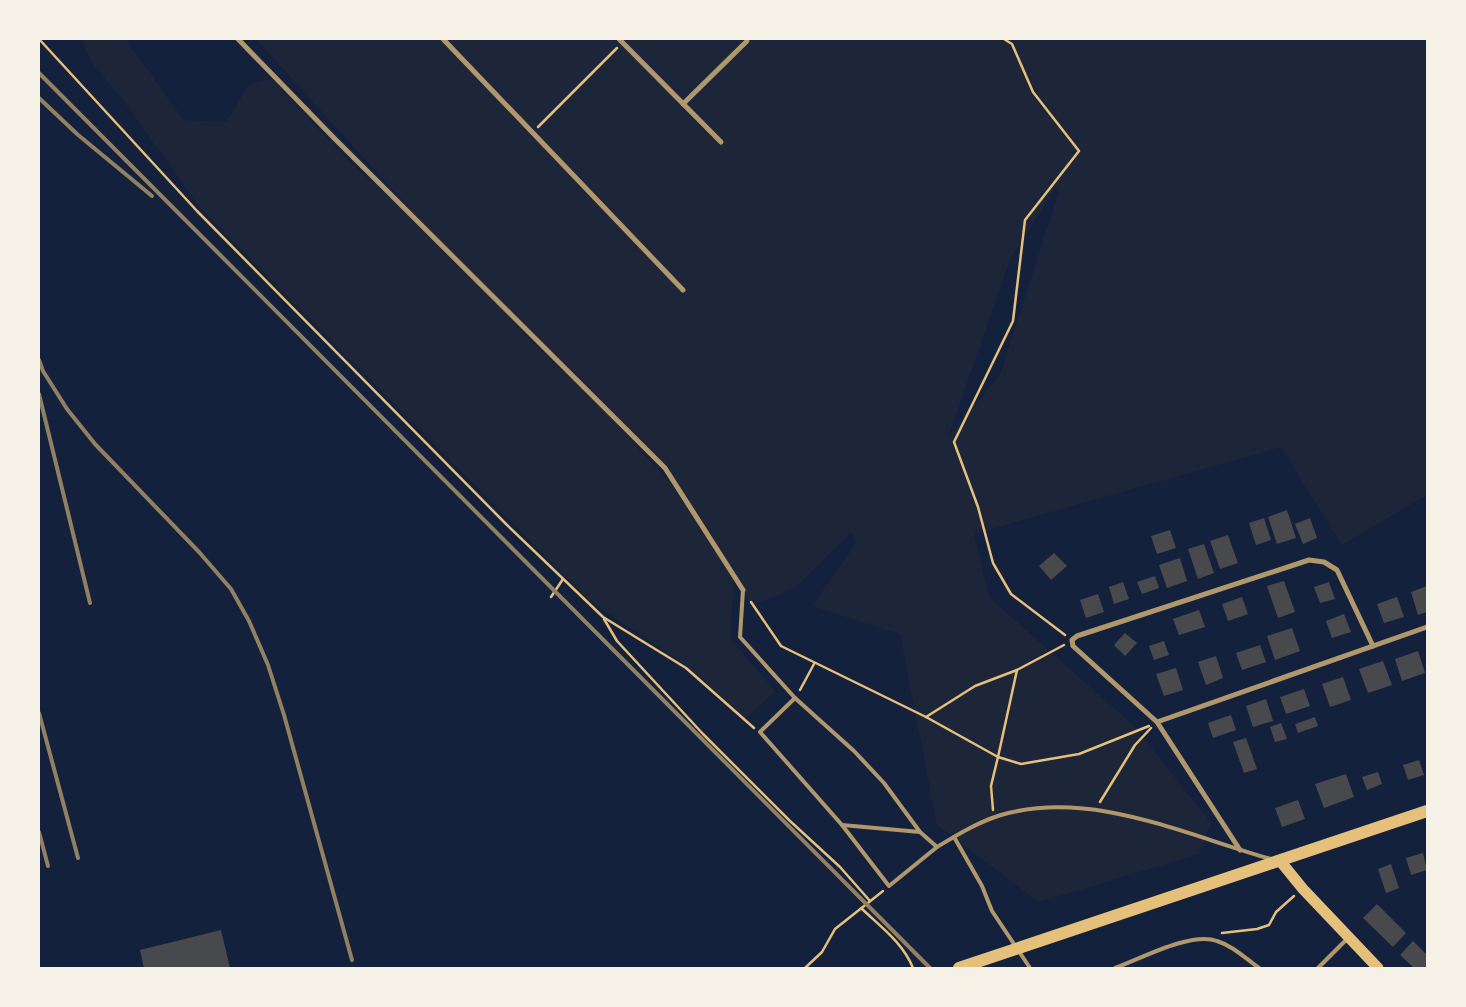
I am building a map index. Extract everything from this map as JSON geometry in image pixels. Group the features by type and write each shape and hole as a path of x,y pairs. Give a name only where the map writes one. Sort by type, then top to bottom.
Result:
{"highway":[{"path":"959,968 1281,862 1427,811"}],"main road":[{"path":"1281,862 1302,889 1378,968"}],"street":[{"path":"238,39 341,145 665,468 743,590"},
{"path":"443,39 534,132 683,290"},
{"path":"621,41 721,142"},
{"path":"683,104 747,41"},
{"path":"1240,850 1157,722 1073,646 1072,640 1077,636 1309,560 1324,562 1337,570 1373,646"},
{"path":"1157,722 1427,627"}],"lane":[{"path":"743,590 740,637 795,698 854,750 884,783 920,832 937,847"},
{"path":"795,698 760,732 842,825 889,886 937,847 954,837 994,818 1051,807 1095,810 1154,823 1281,862"},
{"path":"842,825 920,832"},
{"path":"954,837 982,886 992,911 1030,968"},
{"path":"1115,968 1191,940 1206,938 1232,948 1258,968"},
{"path":"1318,968 1349,938"}],"path":[{"path":"39,39 204,218 492,510 563,579 603,616 686,668 760,732"},
{"path":"926,717 975,686 1017,670 1072,640 1010,594 993,564 978,507 954,442 1013,320 1025,220 1079,151 1033,92 1012,44 1004,39"},
{"path":"534,132 621,41"},
{"path":"551,597 563,579"},
{"path":"743,590 780,646 926,717 998,757 1021,764 1079,754 1157,722"},
{"path":"603,616 617,641 703,734 790,821 840,867 870,901"},
{"path":"795,698 814,664"},
{"path":"994,818 991,786 1017,670"},
{"path":"1095,810 1135,745 1157,722"},
{"path":"805,968 822,952 835,929 889,886"},
{"path":"1206,938 1228,931 1257,929 1269,925 1276,912 1302,889"},
{"path":"861,908 890,934 906,952 913,968"}],"shaded area":[{"path":"81,39 128,39 129,45 184,120 226,122 250,84 271,79 350,162 424,229 554,363 587,392 678,492 667,471 421,221 256,39 1427,39 1427,495 1342,545 1281,447 974,534 989,597 1134,726 1211,823 1199,854 1039,902 937,825 900,634 812,606 857,542 852,532 795,588 753,606 734,577 730,638 775,691 744,720 685,665 589,600 202,210 121,97 93,64","holes":["1056,188 1059,192 1000,375 948,437 1011,257"]}],"building":[{"path":"1287,510 1296,538 1277,544 1268,517"},
{"path":"1264,518 1271,540 1256,545 1249,523"},
{"path":"1310,518 1317,538 1303,544 1295,524"},
{"path":"1170,530 1176,548 1157,554 1151,536"},
{"path":"1228,535 1238,563 1220,569 1210,541"},
{"path":"1204,544 1214,573 1198,579 1188,549"},
{"path":"1054,553 1067,566 1051,580 1039,566"},
{"path":"1180,558 1187,581 1167,588 1159,565"},
{"path":"1155,576 1159,588 1142,594 1137,582"},
{"path":"1284,581 1295,612 1278,618 1267,586"},
{"path":"1123,582 1129,599 1114,604 1109,587"},
{"path":"1329,582 1335,599 1320,603 1314,587"},
{"path":"1427,586 1427,612 1418,615 1411,592"},
{"path":"1098,594 1104,612 1086,618 1080,600"},
{"path":"1242,597 1248,614 1228,621 1222,604"},
{"path":"1397,597 1404,617 1384,623 1377,604"},
{"path":"1199,610 1205,627 1179,635 1173,619"},
{"path":"1344,614 1351,632 1332,638 1326,621"},
{"path":"1292,628 1300,651 1275,660 1267,636"},
{"path":"1125,633 1137,643 1125,656 1114,645"},
{"path":"1164,641 1169,655 1154,660 1149,646"},
{"path":"1260,645 1266,662 1242,670 1236,653"},
{"path":"1418,651 1425,673 1402,681 1395,659"},
{"path":"1216,656 1223,678 1206,685 1198,662"},
{"path":"1383,661 1392,685 1368,693 1359,669"},
{"path":"1176,668 1183,690 1164,696 1156,674"},
{"path":"1343,677 1351,700 1330,707 1322,684"},
{"path":"1304,689 1310,706 1286,714 1280,697"},
{"path":"1266,699 1273,721 1253,727 1246,706"},
{"path":"1231,715 1236,730 1213,738 1208,723"},
{"path":"1315,717 1318,726 1298,733 1295,724"},
{"path":"1281,723 1287,739 1275,742 1270,727"},
{"path":"1246,738 1257,769 1244,773 1233,742"},
{"path":"1419,760 1424,775 1408,780 1403,765"},
{"path":"1378,772 1382,784 1367,790 1362,777"},
{"path":"1346,774 1354,797 1324,808 1315,784"},
{"path":"1298,800 1305,819 1282,827 1275,808"},
{"path":"1423,853 1427,870 1411,875 1406,858"},
{"path":"1391,864 1399,888 1386,893 1378,869"},
{"path":"1377,904 1406,933 1393,947 1363,918"},
{"path":"221,930 230,968 144,968 140,950"},
{"path":"1413,941 1427,955 1427,968 1414,968 1400,955"}],"railway":[{"path":"39,73 930,968"},
{"path":"39,98 77,134 152,196"},
{"path":"39,360 43,371 67,409 95,444 199,552 231,589 249,621 268,665 284,715 352,960"},
{"path":"39,394 90,603"},
{"path":"39,713 78,858"},
{"path":"39,832 48,866"}]}
